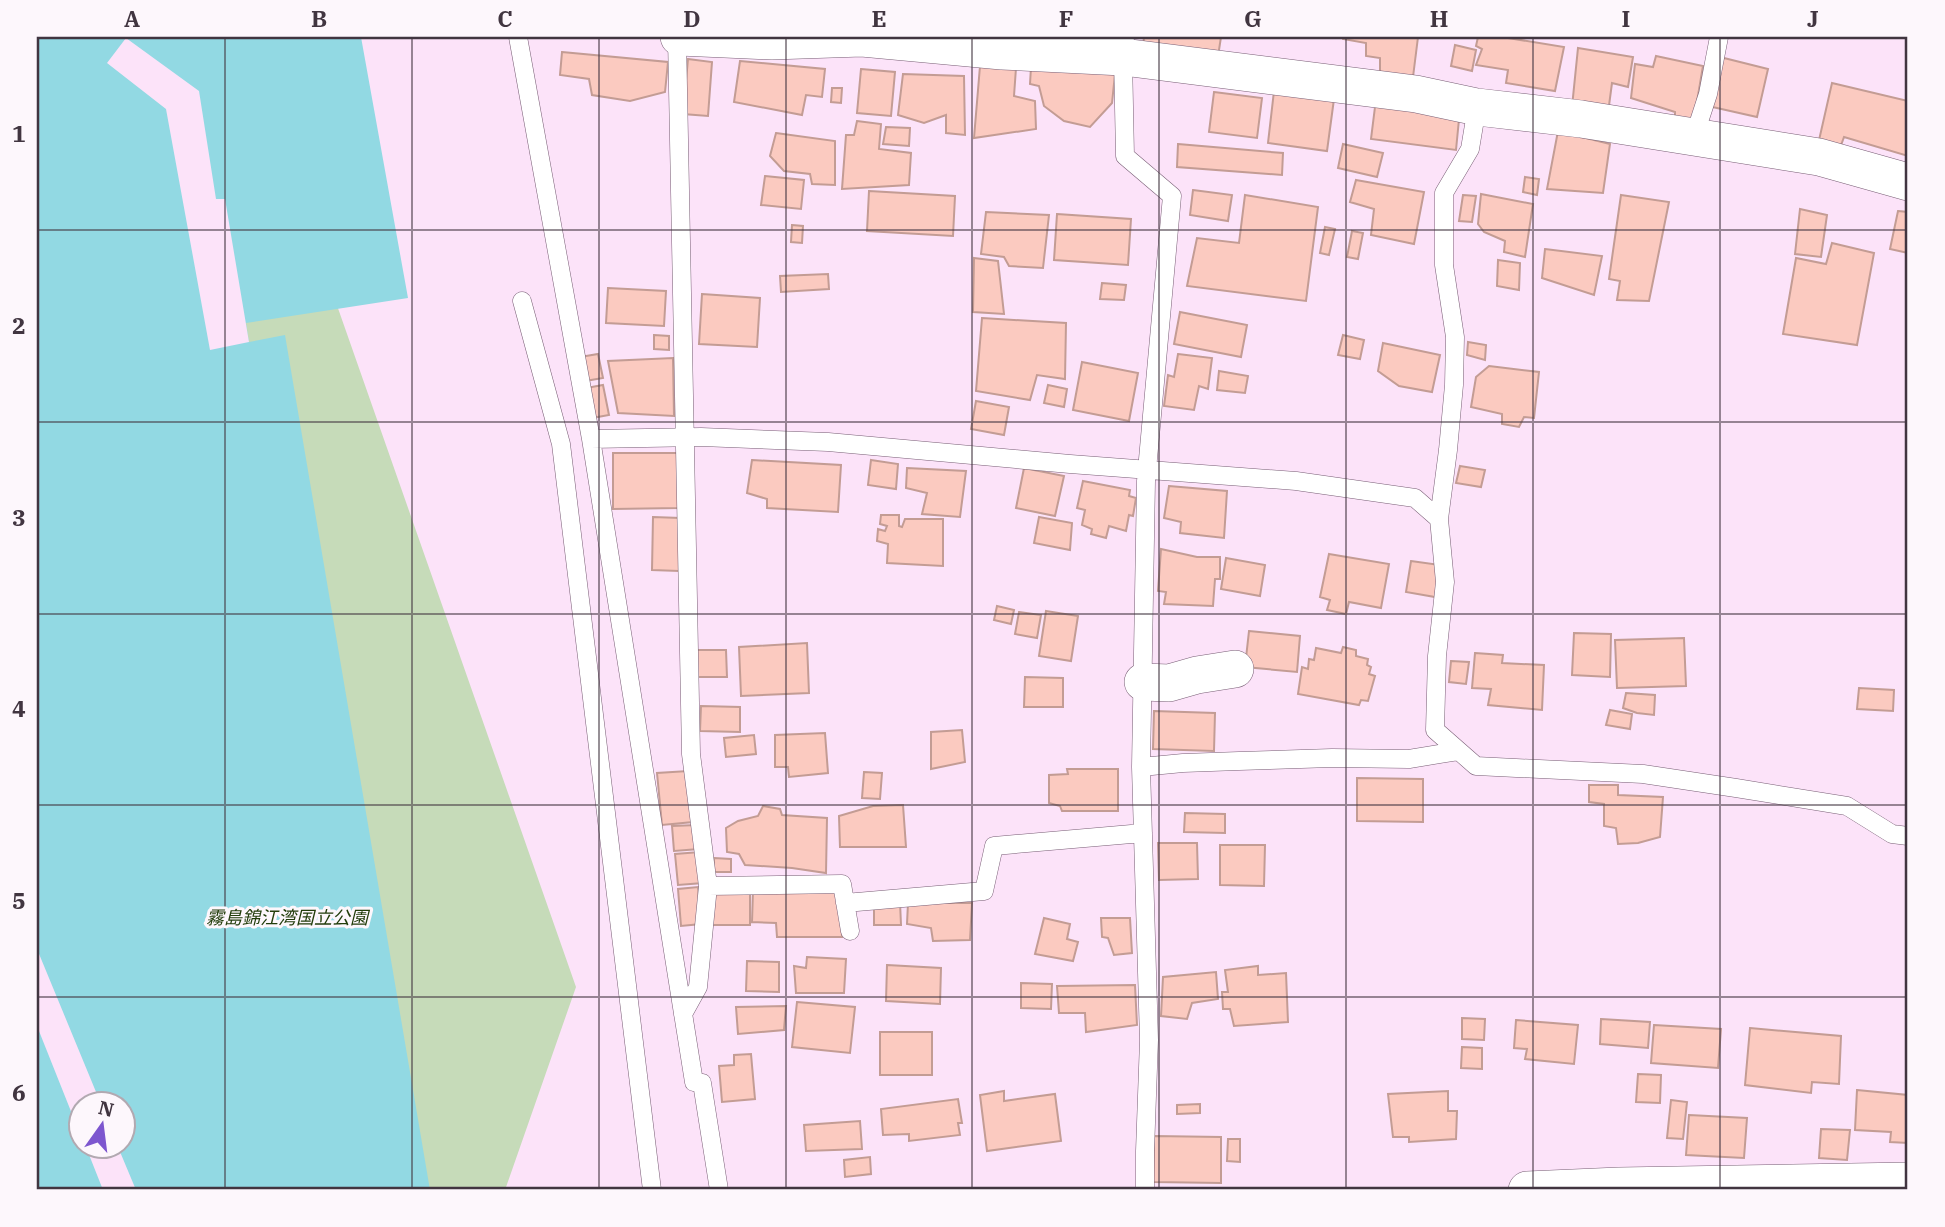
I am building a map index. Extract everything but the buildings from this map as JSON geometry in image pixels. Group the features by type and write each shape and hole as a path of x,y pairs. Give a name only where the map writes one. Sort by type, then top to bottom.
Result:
{"street":[{"path":"678,37 772,41 862,38 1002,51 1124,47 1416,94 1477,107 1580,118 1819,157 1908,182"},
{"path":"1143,682 1169,684 1196,675 1235,669"},
{"path":"1527,1190 1908,1181"}],"lane":[{"path":"518,37 591,439 694,1082 702,1083 719,1190"},
{"path":"678,37 691,754 708,886 698,987 684,1014"},
{"path":"1694,137 1708,94 1719,37"},
{"path":"1124,47 1125,156 1172,197 1147,470 1141,766 1149,1040 1146,1190"},
{"path":"1477,107 1469,149 1444,193 1444,265 1455,337 1454,385 1440,519 1446,582 1437,656 1435,730 1476,766 1643,774 1847,806 1892,834 1908,836"},
{"path":"522,301 561,444 652,1190"},
{"path":"591,439 686,437 828,442 1296,481 1415,498 1440,519"},
{"path":"1141,766 1332,758 1409,759 1458,751"},
{"path":"845,903 984,891 994,846 1143,834"},
{"path":"708,886 842,884 850,931"}],"green space":[{"name":"霧島錦江湾国立公園","path":"37,37 306,217 576,987 505,1190 37,1190"}],"water":[{"name":"霧島錦江湾国立公園","path":"37,37 361,37 408,298 246,323 249,342 285,335 430,1190 37,1190"}],"pier":[{"path":"126,38 199,91 216,199 225,199 249,342 210,350 166,109 107,63"},
{"path":"37,949 95,1090 66,1090 66,1099 37,1026"},
{"path":"91,1160 123,1160 136,1190 103,1190"}]}
